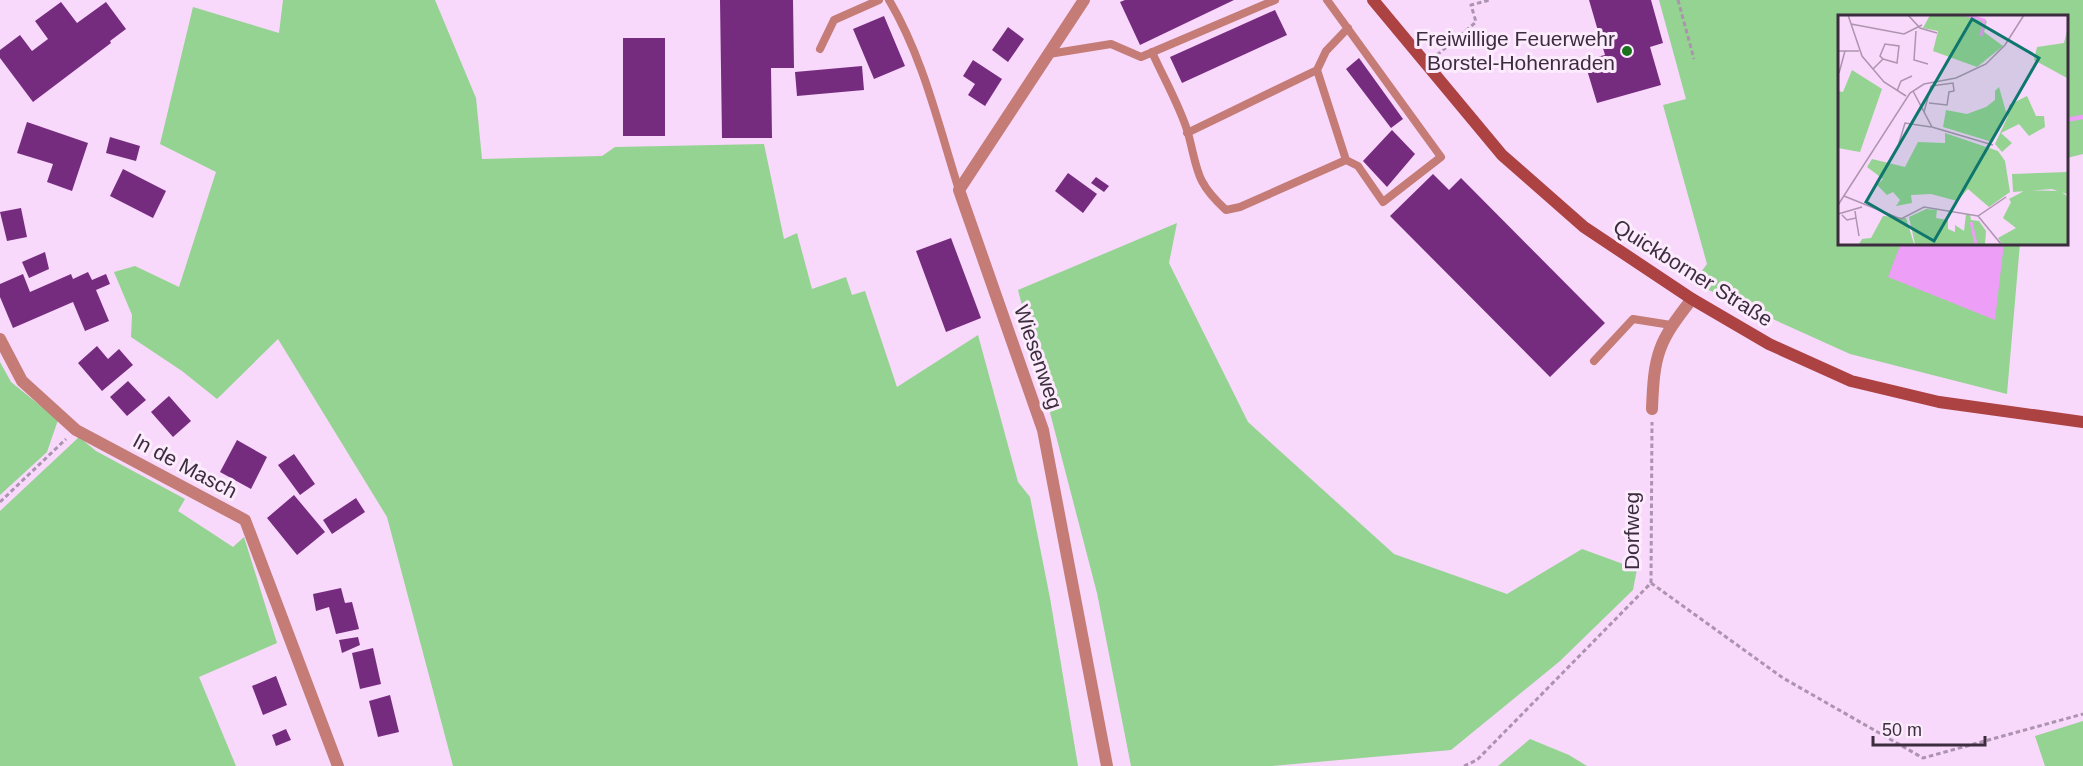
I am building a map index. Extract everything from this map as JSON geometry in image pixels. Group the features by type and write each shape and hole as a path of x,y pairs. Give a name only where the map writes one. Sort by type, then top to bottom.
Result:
{"main road":[{"name":"Quickborner Straße","path":"1373,0 1510,162 1584,227 1692,299 1769,344 1851,381 1940,402 2083,422"}],"street":[{"path":"959,190 1084,0"},
{"name":"Wiesenweg","path":"959,190 1043,430 1107,766"},
{"path":"1652,409 1653,375 1661,342 1671,325 1692,299"},
{"name":"In de Masch","path":"0,339 22,381 76,430 245,520 338,766"}],"lane":[{"path":"820,49 834,20 879,0"},
{"path":"889,0 898,15 928,93 959,190"},
{"path":"1049,54 1111,44 1141,57 1275,0"},
{"path":"1317,70 1346,160 1358,166 1383,202 1441,157 1327,0"},
{"path":"1187,133 1317,70 1326,51 1348,28"},
{"path":"1152,52 1187,133 1193,163 1209,195 1226,210 1240,207 1346,160"},
{"path":"1594,361 1633,319 1671,325"}],"path":[{"path":"1426,64 1476,22 1471,5 1490,0"},
{"path":"1678,0 1694,59"},
{"name":"Dorfweg","path":"1464,766 1477,760 1651,583 1652,409"},
{"path":"0,502 76,430"},
{"path":"1651,583 1783,678 1923,758 2083,714"}],"green space":[{"path":"283,0 435,0 476,98 482,159 602,156 615,147 764,144 784,239 797,233 812,289 846,277 852,295 865,291 897,387 978,335 1018,482 1030,497 1050,598 1078,766 453,766 387,517 278,339 217,399 182,371 131,337 132,315 114,272 135,266 179,287 216,172 160,144 193,7 279,33"},
{"path":"1659,0 2083,0 2083,154 2068,158 2068,15 1838,15 1838,244 2020,244 2007,394 1850,354 1693,283 1707,264 1663,105 1686,99"},
{"path":"1177,223 1169,263 1248,422 1394,554 1507,594 1582,549 1637,569 1633,590 1560,661 1451,750 1272,766 1131,766 1097,593 1018,290"},
{"path":"0,362 11,382 58,420 47,452 0,495"},
{"path":"79,437 96,451 185,499 178,511 233,547 244,537 277,643 199,677 236,766 0,766 0,511"},
{"path":"2083,721 2083,766 2045,766 2035,736"},
{"path":"1530,739 1569,755 1587,766 1498,766"}],"shaded area":[{"path":"1901,244 2004,244 1995,320 1888,277"}],"building":[{"path":"720,0 793,0 794,68 771,68 772,138 722,138"},
{"path":"1125,0 1234,0 1140,45 1120,2"},
{"name":"Freiwillige Feuerwehr Borstel-Hohenraden","path":"1589,0 1651,0 1663,43 1650,47 1661,85 1597,103 1584,60 1605,55"},
{"path":"61,2 77,23 106,2 126,29 33,102 0,58 0,50 20,35 32,51 48,39 35,21"},
{"path":"1275,10 1287,35 1182,83 1170,57"},
{"path":"884,16 905,66 874,79 853,29"},
{"path":"1008,27 1024,39 1008,62 992,50"},
{"path":"623,38 665,38 665,136 623,136"},
{"path":"1359,58 1403,119 1391,128 1346,69"},
{"path":"973,60 1002,79 985,106 968,95 975,84 963,76"},
{"path":"862,66 864,90 797,96 795,72"},
{"path":"27,122 88,143 72,191 47,182 53,164 17,153"},
{"path":"1392,130 1415,154 1387,187 1363,161"},
{"path":"110,137 140,146 136,161 106,153"},
{"path":"123,169 166,191 153,218 110,196"},
{"path":"1068,173 1097,194 1083,213 1055,191"},
{"path":"1433,174 1449,190 1461,178 1605,323 1550,377 1390,216"},
{"path":"1096,177 1109,186 1104,192 1091,183"},
{"path":"21,208 27,237 7,241 0,212"},
{"path":"951,238 981,318 946,332 916,251"},
{"path":"45,252 49,269 29,278 22,262"},
{"path":"88,272 92,280 106,274 110,284 96,290 109,321 85,331 73,302 13,328 0,297 0,284 23,274 30,292 71,274 73,279"},
{"path":"97,346 108,359 119,349 133,365 102,391 78,363"},
{"path":"128,381 146,400 127,416 110,397"},
{"path":"169,396 191,421 173,437 151,412"},
{"path":"237,440 267,457 251,489 220,472"},
{"path":"294,454 315,484 300,495 278,465"},
{"path":"294,495 325,532 297,555 267,518"},
{"path":"356,498 365,512 332,534 323,520"},
{"path":"341,588 345,603 352,602 359,629 336,634 329,607 316,611 313,594"},
{"path":"358,637 360,645 342,653 339,640"},
{"path":"373,648 381,684 360,689 352,653"},
{"path":"276,676 287,705 263,715 252,686"},
{"path":"390,695 399,732 378,737 369,701"},
{"path":"286,729 291,740 276,746 272,735"}],"waterway":[{"path":"2068,120 2083,117"}],"place":[{"name":"Freiwillige Feuerwehr Borstel-Hohenraden","path":"1627,51"}]}
